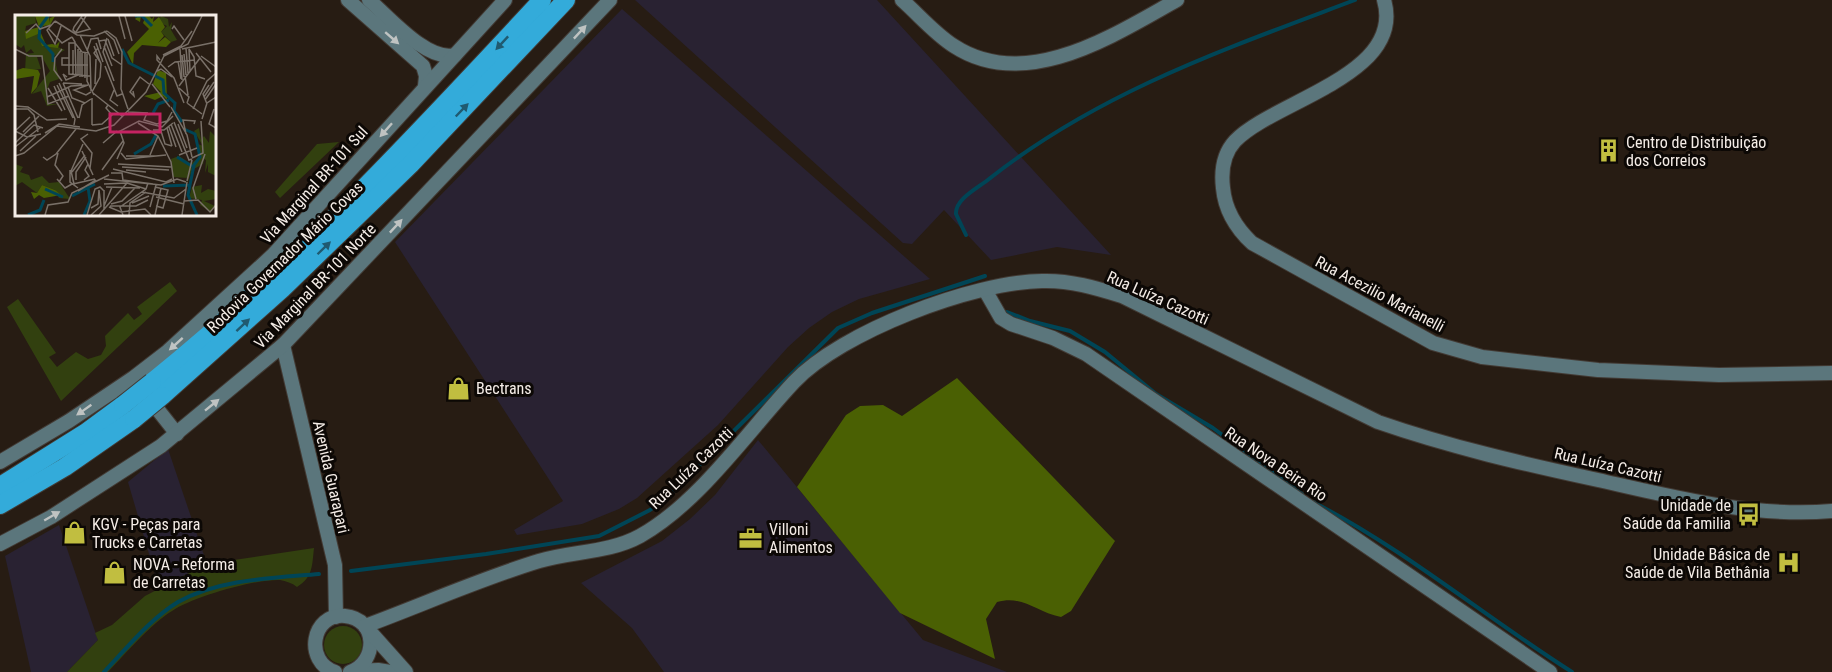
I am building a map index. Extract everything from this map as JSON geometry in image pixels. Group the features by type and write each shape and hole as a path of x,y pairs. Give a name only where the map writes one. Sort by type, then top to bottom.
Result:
{"highway":[{"name":"Rodovia Governador Mário Covas","path":"0,506 65,468 128,412 147,386 258,292 464,83 542,0"},
{"name":"Rodovia Governador Mário Covas","path":"147,386 274,296 411,164 566,0"},
{"name":"Rodovia Governador Mário Covas","path":"0,486 85,433 128,412"}],"street":[{"path":"348,0 423,66 426,76 425,86"},
{"path":"369,0 433,54 443,56 454,54"},
{"name":"Via Marginal BR-101 Sul","path":"0,462 69,421 147,386 168,351 273,255 505,0"},
{"name":"Via Marginal BR-101 Norte","path":"0,544 51,517 177,434 283,345 610,0"},
{"path":"902,0 954,46 991,61 1016,63 1041,61 1077,51 1130,27 1177,0"},
{"name":"Rua Acezilio Marianelli","path":"1384,0 1385,28 1382,39 1368,56 1339,79 1243,134 1226,155 1222,170 1224,200 1233,221 1252,243 1433,343 1482,357 1598,370 1719,375 1832,373"},
{"name":"Rua Luíza Cazotti","path":"365,626 539,561 605,548 640,536 669,516 733,453 809,368 855,337 878,326 985,290 1042,281 1087,285 1122,296 1378,423 1420,437 1672,497 1778,511 1832,511"},
{"name":"Rua Nova Beira Rio","path":"985,290 1001,318 1086,354 1550,672"},
{"name":"Avenida Guarapari","path":"283,345 335,565 336,617"},
{"path":"147,386 177,434"},
{"path":"335,672 319,660 314,645 318,630 336,617 352,618 365,626 406,672"},
{"path":"351,672 365,662 371,648 365,626"},
{"path":"351,672 369,669 390,672"}],"shaded area":[{"path":"635,0 877,0 1111,255 1057,247 991,260 944,210 912,244 903,243"},
{"path":"622,9 930,279 859,299 832,312 809,328 788,347 718,425 637,498 619,509 582,524 517,535 514,530 563,501 395,242"},
{"name":"Villoni Alimentos","path":"758,440 923,640 1007,672 664,672 632,628 581,583 662,541 690,519 715,495"},
{"path":"168,449 207,564 159,588 128,482"},
{"path":"59,525 98,640 67,672 31,672 5,556"}],"green space":[{"path":"339,142 280,198 275,192 317,144"},
{"path":"170,282 177,291 61,401 7,307 18,299 56,353 49,357 57,367 76,352 88,359 101,355 106,346 105,336 128,313 134,320 142,314 137,307"},
{"path":"957,378 1115,541 1071,611 1061,617 1022,602 1006,600 997,602 986,619 995,659 900,613 797,487 846,415 860,406 883,405 902,416"},
{"path":"314,548 309,575 297,587 282,580 269,580 194,600 172,611 156,623 108,672 67,672 98,640 95,633 112,625 145,596 207,564"},
{"path":"343,626 357,631 362,645 357,659 343,664 329,659 324,645 329,631"}],"waterway":[{"path":"966,235 956,214 959,203 973,190 1031,148 1074,121 1164,75 1258,36 1355,0"},
{"path":"351,571 486,554 599,536 650,510 666,498 838,328 872,313 985,276"},
{"path":"1007,312 1030,321 1070,331 1105,352 1156,394 1213,428 1302,494"},
{"path":"1313,502 1413,562 1572,672"},
{"path":"104,672 158,617 178,602 194,594 247,581 319,574"}],"place":[{"name":"Centro de Distribuição dos Correios","path":"1608,151"},
{"name":"Bectrans","path":"458,388"},
{"name":"Unidade de Saúde da Familia","path":"1749,514"},
{"name":"KGV - Peças para Trucks e Carretas","path":"74,533"},
{"name":"Villoni Alimentos","path":"751,538"},
{"name":"Unidade Básica de Saúde de Vila Bethânia","path":"1788,563"},
{"name":"NOVA - Reforma de Carretas","path":"115,573"}]}
